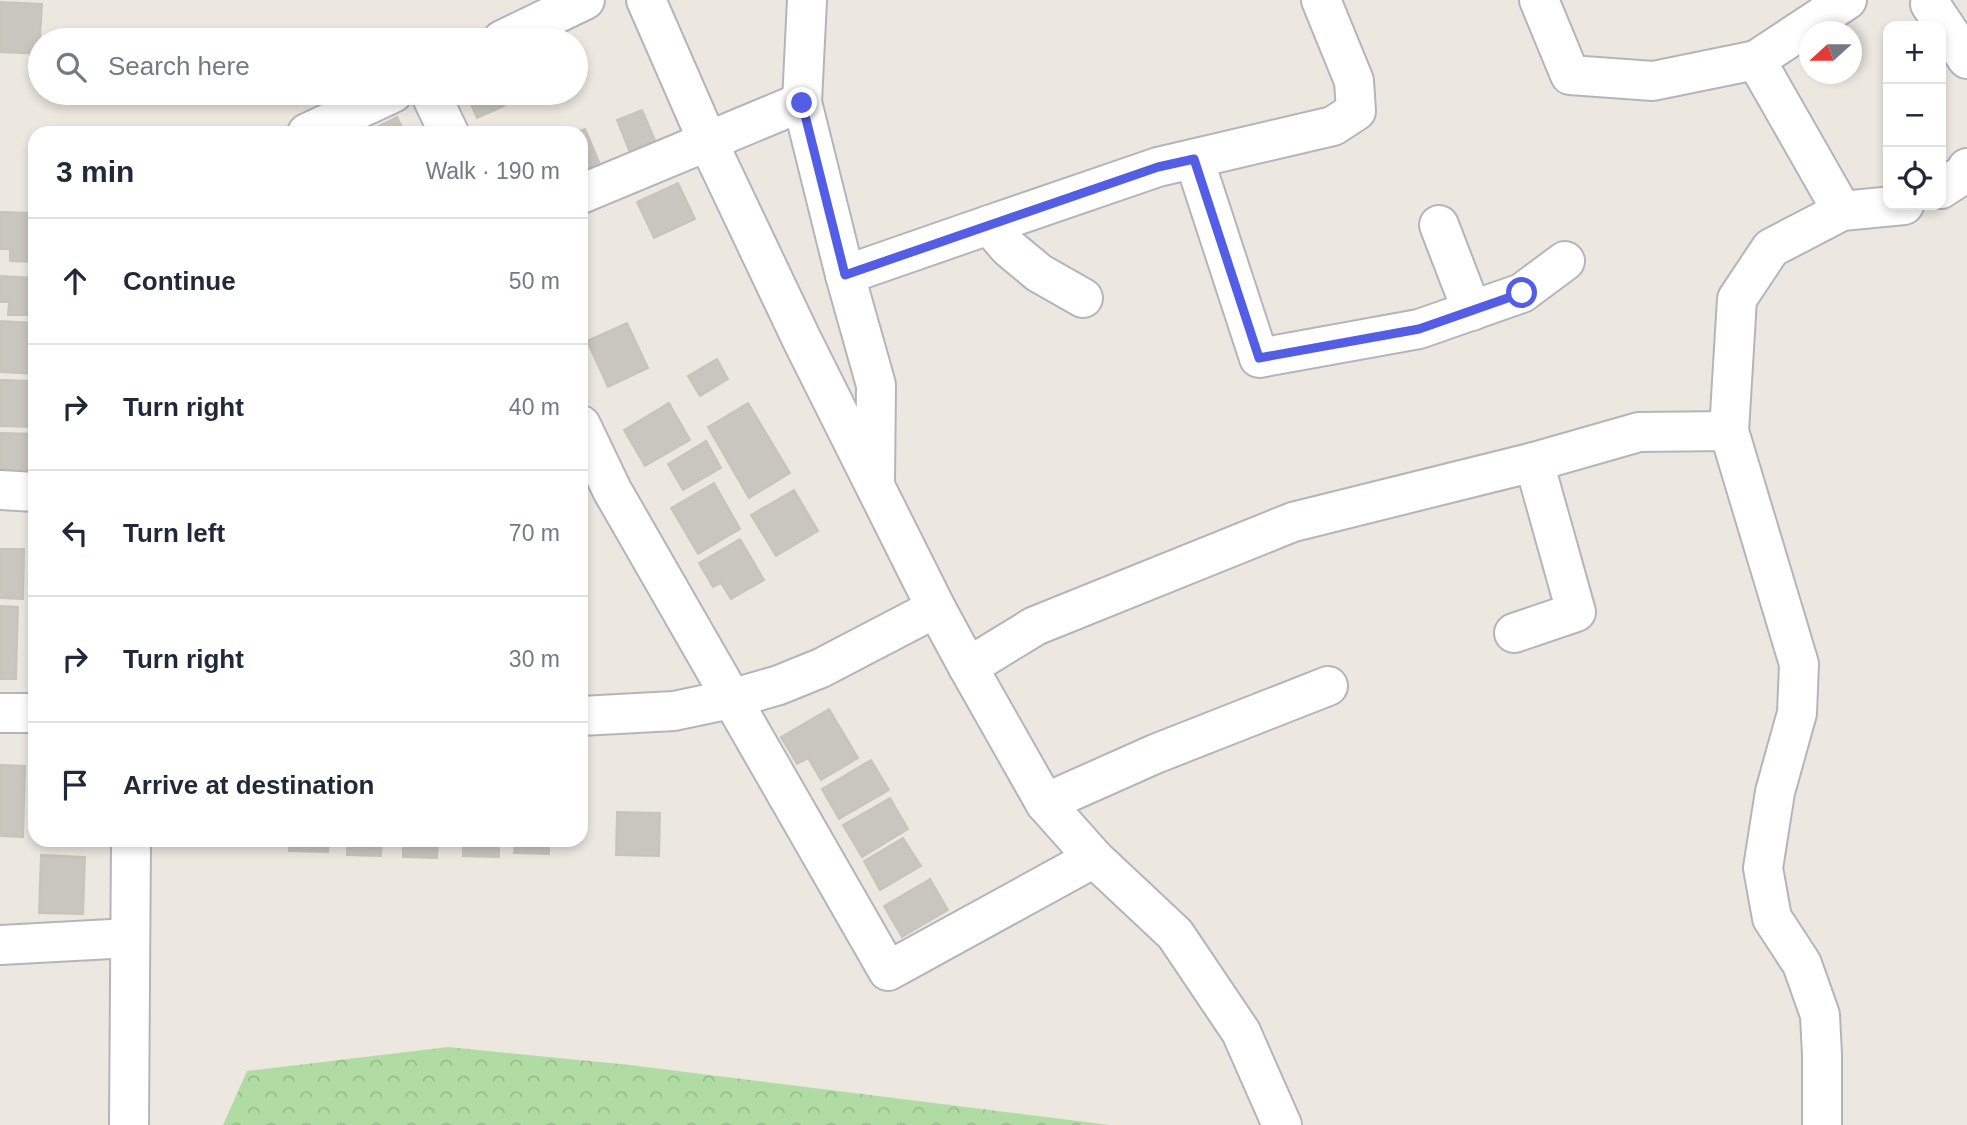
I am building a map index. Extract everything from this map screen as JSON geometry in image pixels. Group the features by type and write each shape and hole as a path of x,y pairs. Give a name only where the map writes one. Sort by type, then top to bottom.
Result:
{"street":[{"path":"527,28 585,0"},
{"path":"646,0 708,142 802,340 968,667 1045,803 1094,858 1175,934 1241,1032 1282,1125"},
{"path":"807,0 802,103 876,385 875,483"},
{"path":"845,275 1158,167 1334,127 1356,111 1354,80 1321,0"},
{"path":"1539,0 1570,75 1653,81 1756,60 1847,0"},
{"path":"1930,4 1967,59"},
{"path":"1756,60 1842,211"},
{"path":"588,191 802,103"},
{"path":"322,126 367,105"},
{"path":"436,105 446,126"},
{"path":"1194,159 1259,358 1419,329 1522,293 1565,261"},
{"path":"1946,186 1964,174 1967,168"},
{"path":"1822,1125 1820,1014 1801,964 1772,918 1763,868 1775,792 1797,713 1799,664 1729,431 1737,299 1771,248 1842,211 1883,207"},
{"path":"989,225 1009,248 1039,273 1083,298"},
{"path":"1439,225 1472,311"},
{"path":"968,667 1035,626 1293,522 1534,462 1639,432 1729,431"},
{"path":"588,455 596,490 731,699 888,971 1094,858"},
{"path":"1514,633 1576,612 1534,462"},
{"path":"0,491 28,492"},
{"path":"588,716 674,711 779,685 821,668 936,608"},
{"path":"1045,803 1155,754 1328,686"},
{"path":"0,713 28,713"},
{"path":"129,1125 131,847"},
{"path":"0,945 130,938"}],"green space":[{"path":"448,1047 630,1065 1110,1125 223,1125 247,1071"}],"building":[{"path":"0,2 42,4 41,28 28,28 28,53 0,52"},
{"path":"471,105 504,105 504,106 477,118"},
{"path":"642,110 657,145 631,155 617,120"},
{"path":"397,117 402,126 379,126"},
{"path":"588,136 602,169 588,175"},
{"path":"678,183 695,219 654,238 637,202"},
{"path":"0,212 28,213 28,262 10,261 10,249 0,249"},
{"path":"0,276 28,278 28,315 8,315 9,302 0,302"},
{"path":"0,321 28,323 28,374 0,372"},
{"path":"627,323 648,368 608,387 588,341"},
{"path":"717,359 728,379 700,396 688,376"},
{"path":"0,380 28,381 28,427 0,426"},
{"path":"669,403 690,440 645,466 624,430"},
{"path":"748,403 790,473 749,498 708,427"},
{"path":"0,433 28,434 28,478 0,476"},
{"path":"706,441 721,468 683,490 668,464"},
{"path":"714,483 740,529 698,554 671,508"},
{"path":"794,490 818,531 776,556 751,515"},
{"path":"740,539 764,580 731,599 721,583 713,587 699,563"},
{"path":"0,549 24,549 23,599 0,598"},
{"path":"0,606 18,607 16,679 0,679"},
{"path":"829,709 858,758 821,780 808,758 797,764 781,737"},
{"path":"871,760 889,790 839,819 822,789"},
{"path":"0,765 25,766 23,837 0,836"},
{"path":"890,798 908,829 862,857 843,825"},
{"path":"617,812 660,813 659,856 616,855"},
{"path":"903,838 921,866 880,890 864,861"},
{"path":"289,847 328,847 328,852 289,851"},
{"path":"347,847 382,847 381,856 347,855"},
{"path":"403,847 438,847 437,858 403,857"},
{"path":"463,847 499,847 499,857 463,856"},
{"path":"514,847 549,847 549,854 514,853"},
{"path":"41,855 85,857 83,914 39,913"},
{"path":"930,879 948,910 902,937 884,906"}],"route":[{"path":"802,103 845,275 1158,167 1194,159 1259,358 1419,329 1522,293"}]}
